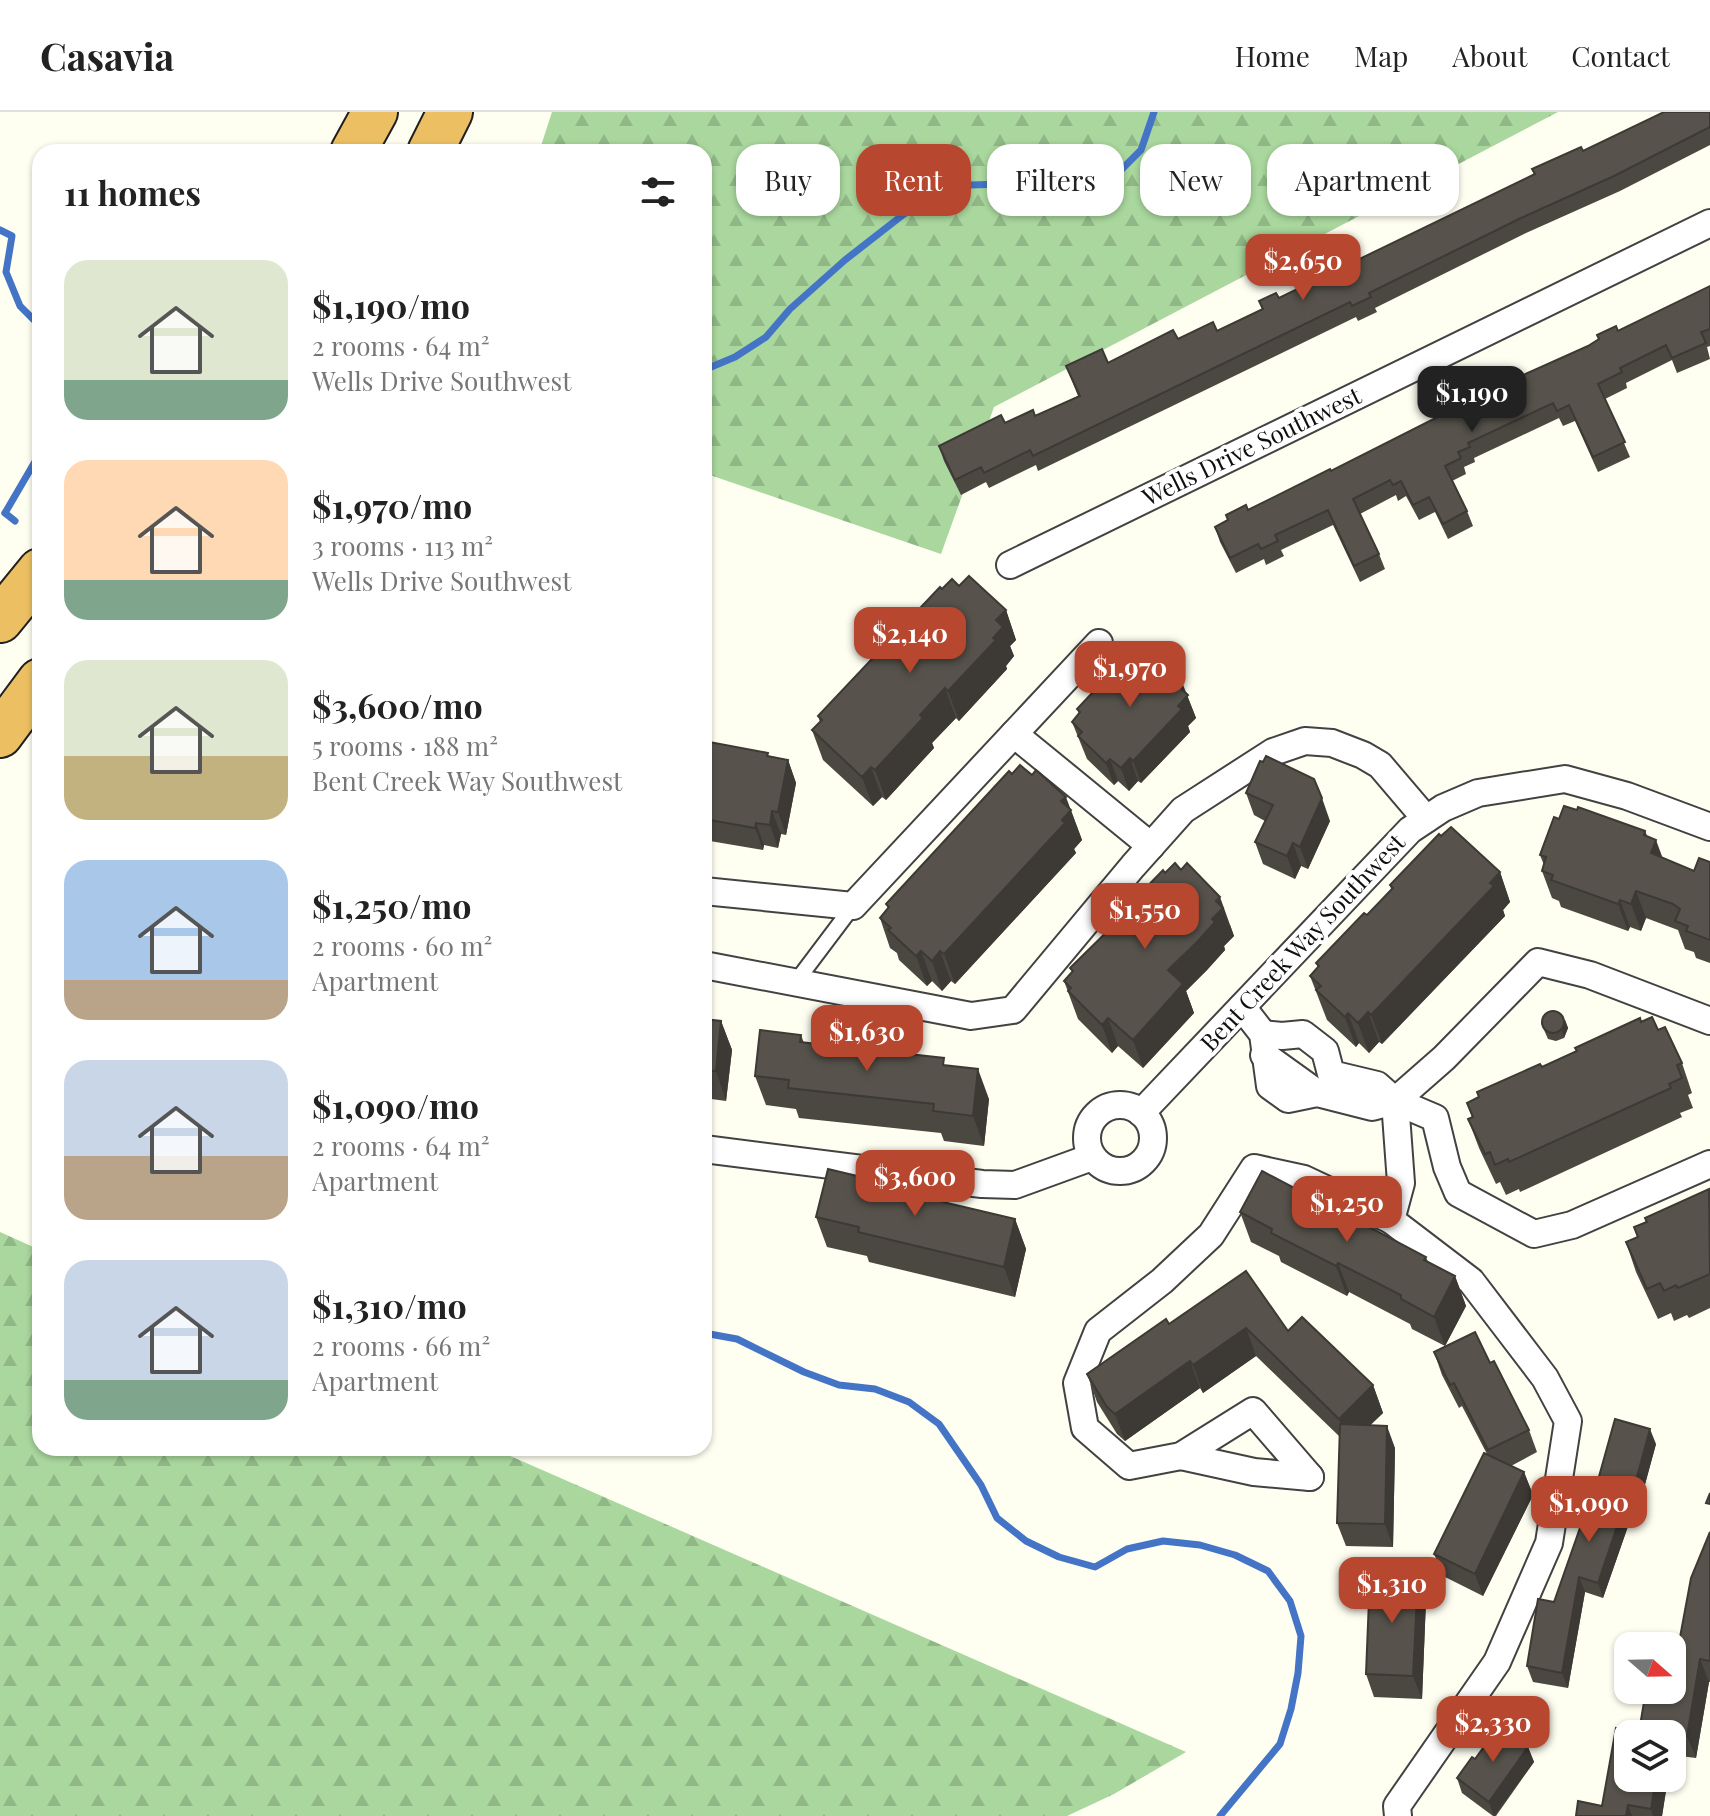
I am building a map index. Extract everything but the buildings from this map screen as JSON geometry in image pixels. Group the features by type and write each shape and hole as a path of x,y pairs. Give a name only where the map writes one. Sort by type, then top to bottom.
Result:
{"highway":[{"path":"357,144 375,112"},
{"path":"434,144 450,112"},
{"path":"0,620 32,581"},
{"path":"0,735 32,692"}],"street":[{"name":"Wells Drive Southwest","path":"1010,565 1710,223"},
{"path":"712,892 853,906 1099,643"},
{"path":"1014,734 1151,846"},
{"path":"712,967 971,1016 1013,1010 1183,810 1273,752 1305,741 1332,743 1380,765 1426,819"},
{"name":"Bent Creek Way Southwest","path":"1141,1113 1410,830 1443,808 1478,793 1565,779 1627,796 1710,827"},
{"path":"1242,1007 1270,1042 1308,1062 1324,1088 1372,1107 1395,1101 1444,1058 1538,962 1590,975 1710,1021"},
{"path":"1270,1042 1270,1086 1288,1099 1324,1088"},
{"path":"1395,1101 1435,1118 1447,1167 1458,1193 1534,1234 1572,1225 1710,1164"},
{"path":"1391,1220 1401,1183 1395,1101"},
{"path":"1121,1105 1141,1113 1152,1130 1153,1141 1143,1162 1118,1171 1102,1166 1092,1157 1087,1134 1093,1119 1105,1108 1121,1105"},
{"path":"712,1150 982,1184 1015,1185 1092,1157"},
{"path":"1181,1456 1129,1466 1085,1428 1077,1383 1098,1331 1162,1281 1211,1235 1254,1168 1304,1179 1391,1220 1471,1281 1545,1378 1568,1421 1549,1543 1497,1662 1397,1806 1398,1816"}],"lane":[{"path":"795,983 853,906"}],"green space":[{"path":"552,112 1558,112 1459,164 1459,144 1267,144 1267,216 1359,216 994,407 941,554 712,476 712,144 542,144"},
{"path":"0,1232 32,1246 32,1456 510,1456 1186,1752 1114,1794 1067,1816 0,1816"}],"waterway":[{"path":"712,367 735,357 766,337 790,309 845,260 935,194 970,185 1007,184 1043,191 1080,188 1115,176 1141,150 1154,112"},
{"path":"0,230 12,236 6,272 20,306 32,318"},
{"path":"5,513 32,467"},
{"path":"5,513 15,521"},
{"path":"712,1334 737,1339 804,1372 839,1385 875,1389 909,1402 939,1424 981,1485 997,1518 1026,1541 1059,1557 1095,1567 1127,1549 1163,1541 1200,1545 1235,1555 1268,1571 1290,1601 1301,1636 1291,1709 1280,1744 1220,1816"}]}
